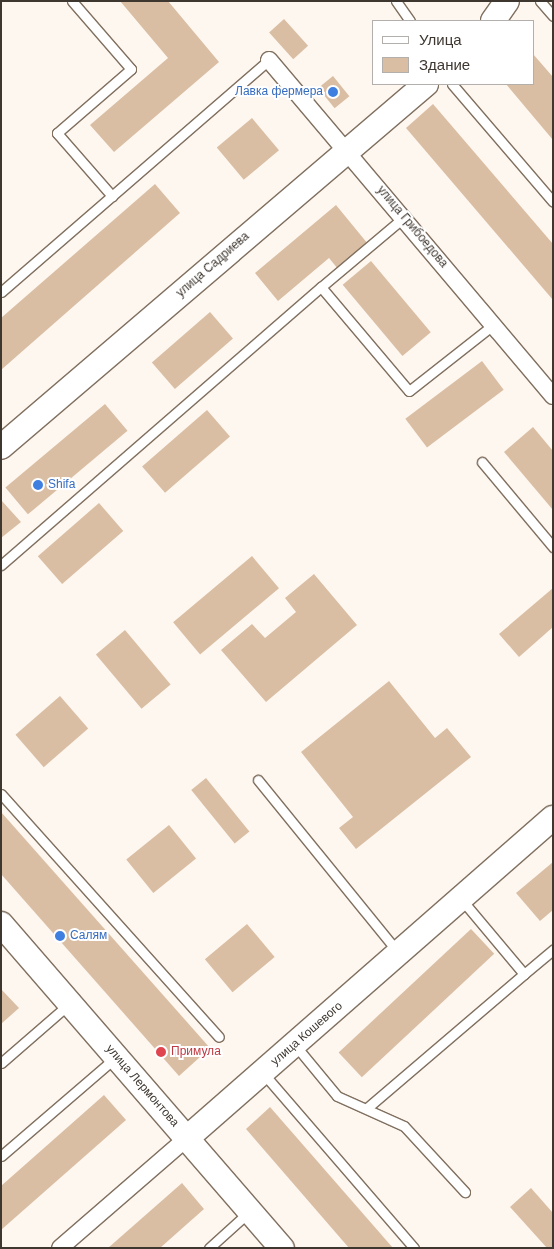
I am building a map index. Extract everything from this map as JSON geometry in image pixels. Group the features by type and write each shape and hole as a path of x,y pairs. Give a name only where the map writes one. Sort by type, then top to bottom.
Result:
{"street":[{"path":"494,20 507,1"},
{"name":"улица Грибоедова","path":"269,60 348,148 403,218 553,396"},
{"name":"улица Садриева","path":"1,447 348,148 425,85"},
{"name":"улица Кошевого","path":"60,1248 462,900 553,818"},
{"name":"улица Лермонтова","path":"1,924 282,1248"}],"lane":[{"path":"72,1 130,69 57,133 112,196"},
{"path":"396,1 409,20"},
{"path":"540,1 553,16"},
{"path":"1,292 269,60"},
{"path":"453,85 553,202"},
{"path":"1,565 403,218"},
{"path":"321,287 409,391 494,324"},
{"path":"482,462 553,547"},
{"path":"258,780 400,954"},
{"path":"1,794 219,1037"},
{"path":"462,900 524,974"},
{"path":"367,1108 553,950"},
{"path":"1,1063 70,1003"},
{"path":"295,1045 337,1096 404,1126 464,1192"},
{"path":"1,1156 116,1056"},
{"path":"263,1072 414,1248"},
{"path":"209,1248 250,1211"}],"building":[{"path":"120,1 168,1 219,62 114,152 90,125 168,58"},
{"path":"284,19 308,46 293,59 269,32"},
{"path":"534,55 553,77 553,140 507,85 534,85"},
{"name":"Лавка фермера","path":"333,76 349,96 335,108 318,88"},
{"path":"433,104 553,244 553,300 406,128"},
{"path":"252,118 279,150 244,180 217,148"},
{"path":"155,184 180,213 1,370 1,318"},
{"path":"336,205 368,244 338,269 329,258 278,301 255,273"},
{"path":"371,261 431,332 402,356 343,285"},
{"path":"210,312 233,338 175,389 152,363"},
{"path":"482,361 504,390 427,448 405,419"},
{"path":"105,404 127,431 28,514 5,488"},
{"path":"207,410 230,436 165,493 142,466"},
{"path":"533,427 553,451 553,510 504,452"},
{"path":"1,500 21,522 1,538"},
{"path":"99,503 123,531 62,584 38,556"},
{"path":"252,556 279,588 200,654 173,622"},
{"path":"314,574 357,625 266,702 221,650 252,624 265,638 296,612 285,598"},
{"path":"553,588 553,627 519,657 499,634"},
{"path":"125,630 171,684 142,709 96,654"},
{"path":"389,681 435,738 447,728 471,757 356,849 339,828 353,817 301,752"},
{"path":"60,696 88,728 44,767 15,735"},
{"path":"206,778 249,832 235,844 191,790"},
{"path":"1,812 210,1048 179,1076 1,874"},
{"path":"169,825 196,858 153,893 126,860"},
{"path":"553,862 553,910 540,921 516,893"},
{"path":"247,924 275,957 233,992 205,959"},
{"path":"471,929 494,954 362,1077 339,1052"},
{"path":"1,989 19,1008 1,1024"},
{"path":"104,1095 126,1120 1,1230 1,1186"},
{"path":"270,1107 393,1248 349,1248 246,1129"},
{"path":"182,1183 204,1209 160,1248 108,1248"},
{"path":"531,1188 553,1213 553,1248 547,1248 510,1207"}],"place":[{"name":"Лавка фермера","path":"333,92"},
{"name":"Shifa","path":"38,485"},
{"name":"Салям","path":"60,936"},
{"name":"Примула","path":"161,1052"}]}
